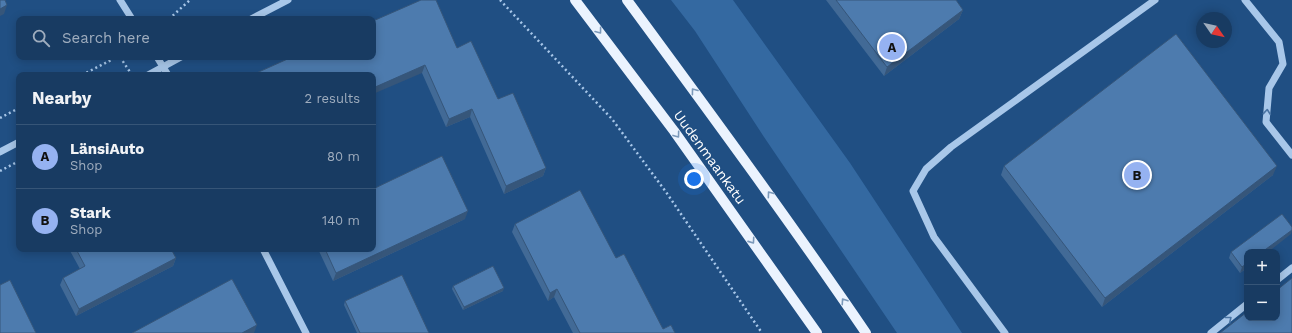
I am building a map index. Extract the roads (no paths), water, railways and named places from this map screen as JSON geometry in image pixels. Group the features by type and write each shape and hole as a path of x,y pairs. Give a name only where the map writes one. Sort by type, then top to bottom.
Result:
{"main road":[{"name":"Uudenmaankatu","path":"575,0 674,131 817,333"},
{"name":"Uudenmaankatu","path":"627,0 796,230 866,333"}],"street":[{"path":"120,0 130,16"},
{"path":"257,16 288,0"},
{"path":"1005,333 934,237 913,190 926,169 951,147 1155,0"},
{"path":"1245,0 1278,42 1283,64 1269,88 1266,122 1292,155"},
{"path":"159,60 166,72"},
{"path":"154,72 176,60"},
{"path":"0,152 16,144"},
{"path":"265,252 306,333"},
{"path":"1280,278 1292,268"},
{"path":"1211,333 1244,306"}],"place":[{"name":"LänsiAuto","path":"892,47"},
{"name":"Stark","path":"1137,175"}]}
